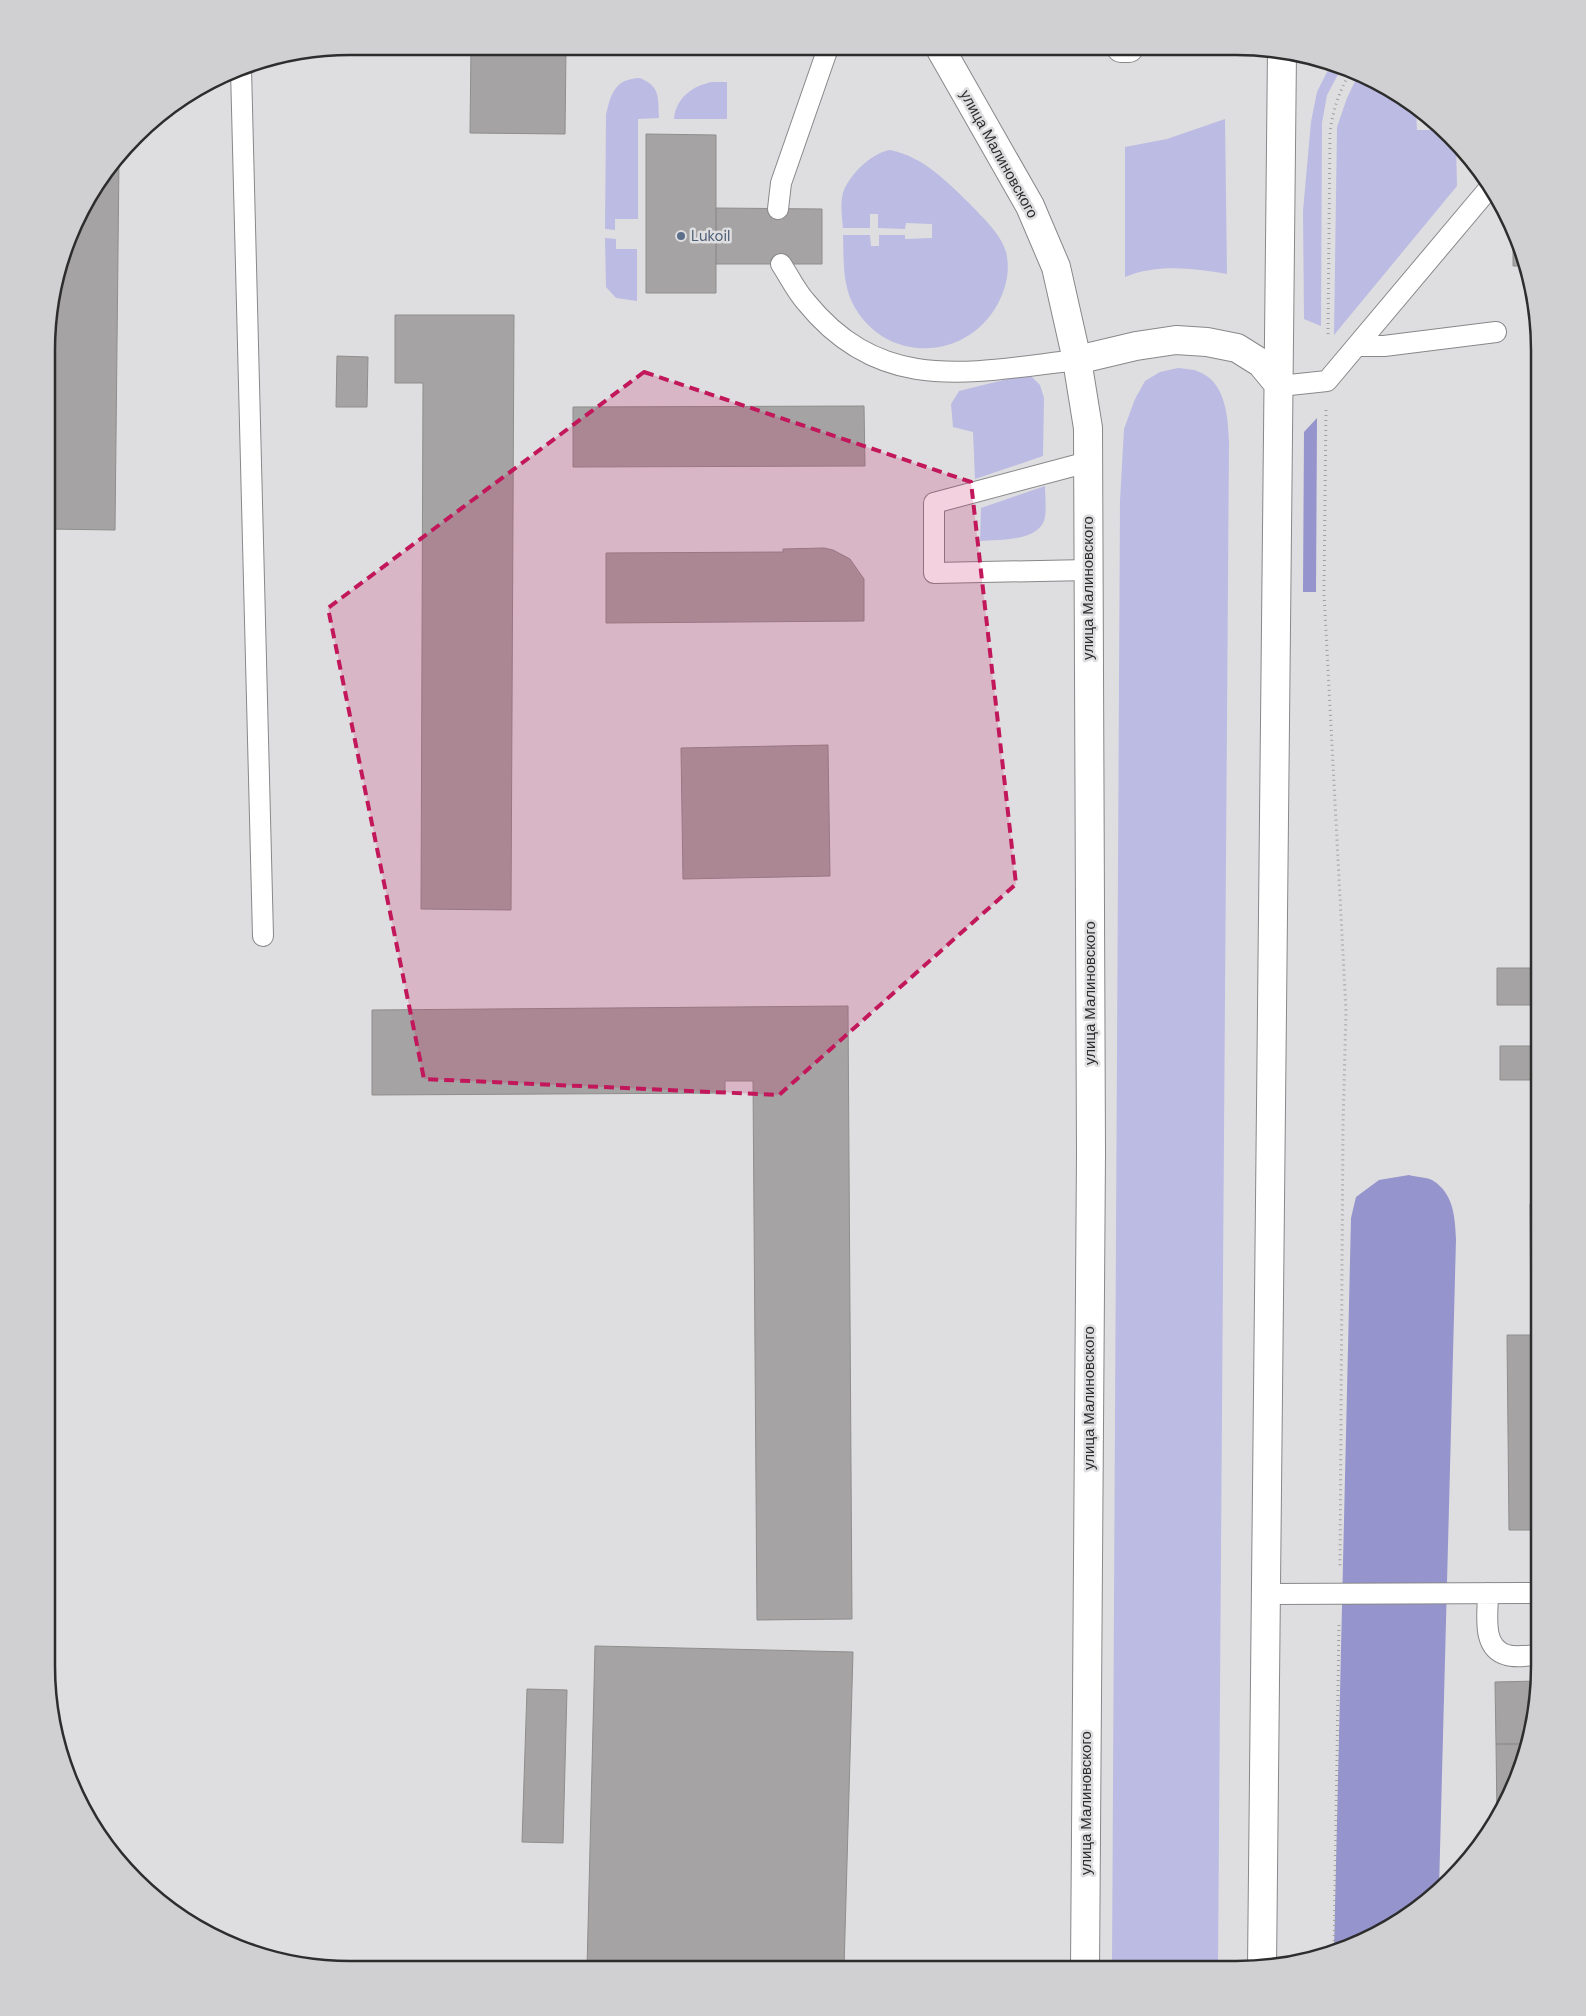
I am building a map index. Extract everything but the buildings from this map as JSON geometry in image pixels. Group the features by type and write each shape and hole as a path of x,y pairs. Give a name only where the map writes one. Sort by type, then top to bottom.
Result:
{"highway":[{"name":"улица Малиновского","path":"944,55 1030,206 1056,268 1077,360 1088,428 1091,1163 1085,1961"},
{"path":"1262,1959 1282,59"},
{"path":"1077,360 1136,346 1176,340 1207,342 1237,348 1261,363 1280,386"}],"lane":[{"path":"778,209 781,183 826,55"},
{"path":"241,76 263,936"},
{"path":"1280,386 1327,381 1485,192"},
{"path":"781,264 806,302 835,332 867,355 894,365 927,372 949,372 987,370 1077,360"},
{"path":"1358,346 1384,346 1496,332"},
{"path":"1088,462 934,503 934,573 1088,570"},
{"path":"1488,1593 1488,1636 1494,1648 1508,1656 1531,1655"},
{"path":"1266,1594 1531,1593"}],"path":[{"path":"1334,1944 1346,1011 1324,593 1324,442 1327,381 1330,132 1332,113 1348,77"}],"highlighted area":[{"path":"644,372 971,482 1016,884 779,1095 424,1079 328,608"}],"shaded area":[{"path":"1328,70 1339,74 1327,95 1322,123 1321,326 1304,319 1303,211 1311,122 1317,92"},
{"path":"640,78 647,81 655,89 658,99 659,118 638,119 638,219 615,219 615,230 605,229 606,115 612,94 620,84"},
{"path":"1356,80 1416,116 1417,130 1432,130 1456,154 1457,186 1334,335 1337,127"},
{"path":"712,82 727,82 727,119 674,119 678,105 686,94"},
{"path":"1225,119 1227,274 1175,268 1150,270 1125,277 1125,147 1167,139"},
{"path":"890,150 913,158 934,171 991,226 1004,245 1008,264 1005,287 1001,297 988,319 970,334 950,344 928,348 906,346 885,338 866,323 849,294 844,269 843,235 870,235 871,246 879,246 879,235 905,235 905,239 932,238 932,224 906,223 905,229 878,228 878,214 870,214 870,228 843,228 843,193 850,179 868,160 875,155"},
{"path":"605,238 616,239 616,249 637,249 637,301 616,298 606,287"},
{"path":"1178,368 1190,369 1207,376 1214,383 1220,391 1226,411 1229,442 1218,1961 1112,1961 1120,501 1124,429 1135,399 1145,381 1160,372"},
{"path":"1020,376 1031,376 1040,385 1044,398 1043,456 975,479 973,432 953,427 951,404 959,391"},
{"path":"1317,418 1316,592 1303,592 1304,432"},
{"path":"1045,486 1045,517 1039,528 1033,533 1016,538 980,541 981,508"},
{"path":"1409,1175 1432,1180 1439,1185 1449,1199 1455,1223 1439,1880 1400,1911 1366,1931 1334,1944 1351,1218 1356,1197 1379,1180"}],"place":[{"name":"Lukoil","path":"681,236"}]}
